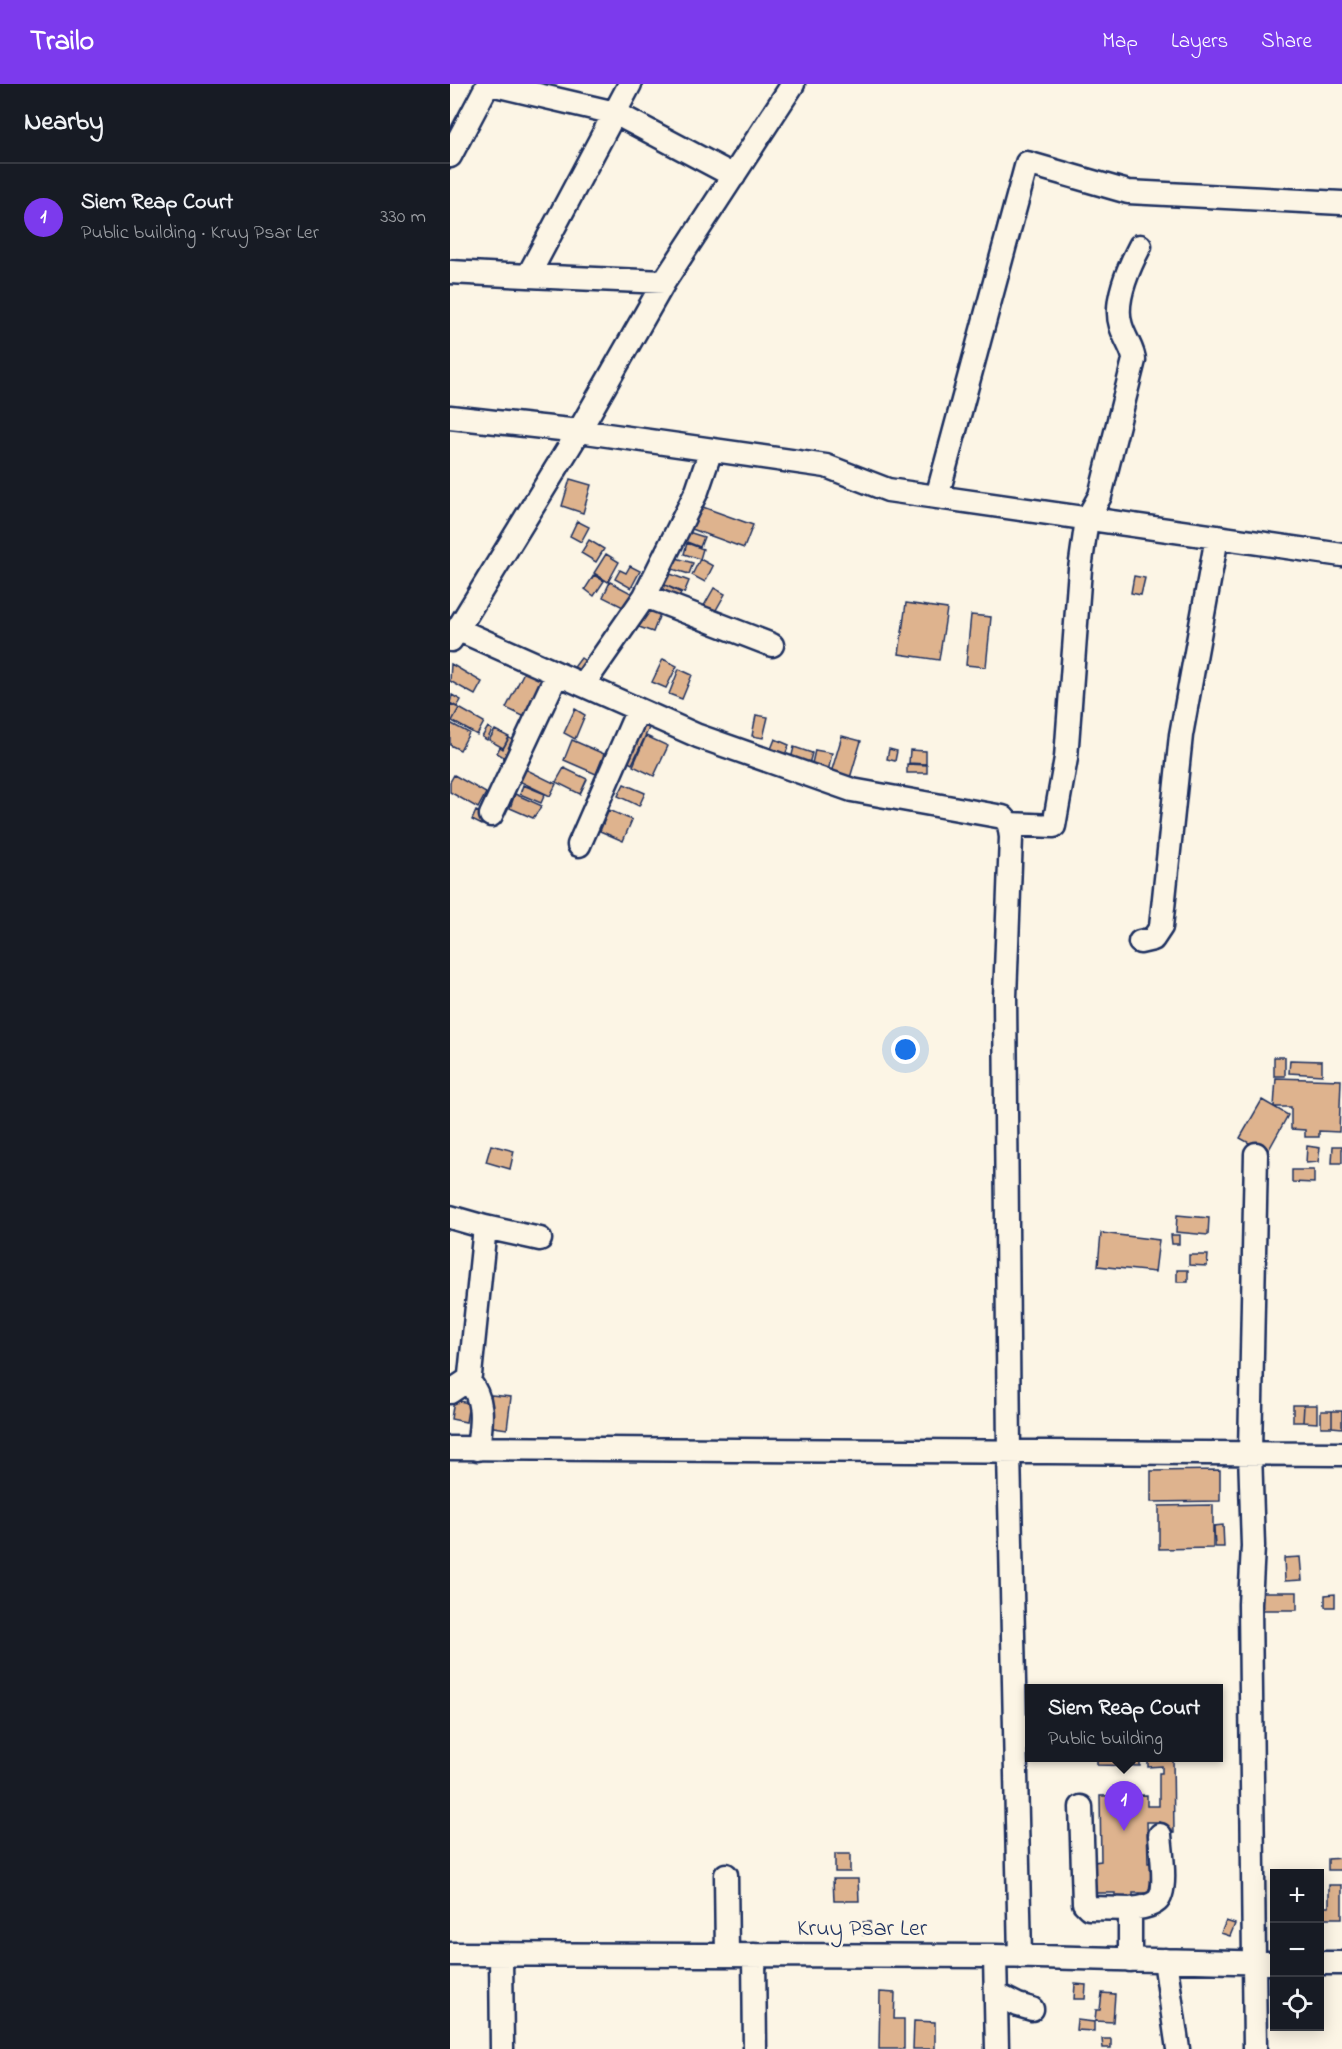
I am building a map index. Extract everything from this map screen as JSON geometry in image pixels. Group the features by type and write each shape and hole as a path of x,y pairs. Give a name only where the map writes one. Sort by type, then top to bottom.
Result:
{"street":[{"path":"450,156 490,84 615,113 734,176"},
{"path":"528,276 630,84"},
{"path":"793,84 664,282 579,431 454,636 557,674 698,736 852,790 1003,817 1009,824 1011,837 1005,998 1009,1452 1020,1957"},
{"path":"937,497 1027,163 1128,192 1342,203"},
{"path":"1009,824 1054,826 1066,758 1080,569 1087,519 1100,496 1134,360 1134,354 1128,346 1119,322 1121,295 1128,269 1140,246"},
{"path":"450,272 664,282"},
{"path":"450,417 579,431 826,466 888,490 1342,555"},
{"path":"583,685 645,596 697,491 711,450"},
{"path":"1140,942 1153,939 1161,927 1181,735 1216,537"},
{"path":"645,596 772,645"},
{"path":"491,815 557,674"},
{"path":"579,845 638,710"},
{"path":"1255,2049 1264,1963 1250,1604 1252,1546 1250,1452 1256,1154"},
{"path":"450,1217 540,1239"},
{"path":"478,1449 483,1412 476,1390 459,1386 485,1227"},
{"path":"450,1448 1342,1454"},
{"path":"1081,1807 1084,1903 1089,1908 1130,1909 1155,1903 1160,1898 1163,1884 1160,1835"},
{"path":"726,1875 727,1954"},
{"path":"1130,1909 1130,1960"},
{"name":"Kruy Psar Ler","path":"450,1954 995,1956 1264,1963"},
{"path":"501,1954 502,2049"},
{"path":"754,1955 755,2049"},
{"path":"995,1956 997,2049"},
{"path":"1166,1960 1178,2049"},
{"path":"1324,1963 1342,1963"},
{"path":"996,1994 1032,2009"}],"building":[{"path":"570,479 591,485 583,513 562,506"},
{"path":"700,506 753,525 744,548 692,529"},
{"path":"577,521 589,527 581,542 570,536"},
{"path":"682,530 704,537 700,547 679,539"},
{"path":"589,540 604,549 596,562 581,553"},
{"path":"687,543 703,549 700,559 684,554"},
{"path":"606,554 619,562 608,582 594,573"},
{"path":"673,557 693,563 689,574 669,568"},
{"path":"700,559 713,566 705,582 692,575"},
{"path":"630,566 640,571 631,588 615,579 620,570 626,573"},
{"path":"665,572 689,581 684,593 660,583"},
{"path":"594,575 604,581 594,596 585,589"},
{"path":"1134,576 1145,578 1141,595 1131,593"},
{"path":"610,582 633,594 625,608 603,597"},
{"path":"663,584 681,593 675,607 657,598"},
{"path":"714,588 725,594 712,617 701,611"},
{"path":"906,603 947,609 939,660 899,654"},
{"path":"646,609 660,614 653,632 639,627"},
{"path":"971,615 991,617 986,667 966,665"},
{"path":"581,658 588,663 579,675 572,670"},
{"path":"663,659 677,666 666,688 652,682"},
{"path":"451,664 482,682 475,695 450,681"},
{"path":"679,669 692,675 682,699 669,694"},
{"path":"525,670 543,680 525,717 506,708"},
{"path":"452,695 461,700 457,707 450,703"},
{"path":"450,704 459,708 452,721 450,720"},
{"path":"459,708 484,722 477,735 452,721"},
{"path":"575,709 585,715 575,739 564,733"},
{"path":"756,715 768,717 763,738 752,736"},
{"path":"450,723 469,733 460,750 450,745"},
{"path":"637,723 649,728 632,764 621,758"},
{"path":"488,727 492,730 487,740 482,737"},
{"path":"495,730 509,737 503,748 489,740"},
{"path":"646,736 668,746 654,776 633,766"},
{"path":"842,736 861,741 850,778 831,773"},
{"path":"509,738 516,742 507,759 497,753 500,747 503,749"},
{"path":"775,739 789,745 783,760 769,754"},
{"path":"572,740 604,754 596,774 564,760"},
{"path":"794,747 812,753 808,768 790,763"},
{"path":"889,749 897,751 895,761 887,759"},
{"path":"815,750 832,753 828,772 811,768"},
{"path":"910,750 926,751 926,764 909,763"},
{"path":"907,764 927,765 927,773 907,773"},
{"path":"523,768 556,784 550,796 517,780"},
{"path":"564,768 587,779 580,794 556,782"},
{"path":"454,775 486,793 478,808 450,792 450,782"},
{"path":"624,784 645,793 639,806 618,796"},
{"path":"523,785 545,794 541,803 520,794"},
{"path":"515,794 542,806 533,818 510,808"},
{"path":"609,810 632,820 623,841 600,831"},
{"path":"476,811 487,816 482,825 472,820"},
{"path":"1274,1057 1285,1057 1285,1076 1274,1076"},
{"path":"1290,1060 1322,1061 1322,1075 1289,1073"},
{"path":"1276,1078 1341,1080 1339,1132 1319,1131 1319,1137 1305,1137 1305,1130 1291,1129 1291,1107 1274,1107"},
{"path":"1262,1100 1288,1115 1267,1153 1240,1138"},
{"path":"491,1145 514,1151 510,1169 486,1162"},
{"path":"1307,1146 1320,1148 1318,1162 1306,1163"},
{"path":"1333,1146 1342,1146 1342,1163 1332,1163"},
{"path":"1292,1170 1314,1170 1314,1183 1292,1182"},
{"path":"1177,1215 1209,1218 1208,1235 1176,1232"},
{"path":"1101,1233 1159,1240 1155,1272 1098,1266"},
{"path":"1171,1235 1179,1235 1179,1244 1172,1244"},
{"path":"1189,1255 1208,1255 1207,1266 1189,1265"},
{"path":"1177,1270 1188,1270 1188,1282 1177,1282"},
{"path":"491,1395 511,1397 507,1429 487,1426"},
{"path":"454,1400 469,1403 466,1422 451,1419"},
{"path":"1293,1405 1304,1405 1303,1422 1293,1422"},
{"path":"1304,1405 1317,1405 1317,1423 1303,1422"},
{"path":"1321,1411 1332,1411 1332,1427 1321,1427"},
{"path":"1332,1411 1342,1411 1342,1428 1332,1427"},
{"path":"1220,1470 1220,1501 1151,1502 1151,1471"},
{"path":"1213,1505 1213,1548 1159,1549 1159,1506"},
{"path":"1223,1525 1224,1547 1215,1547 1214,1526"},
{"path":"1300,1557 1302,1580 1285,1581 1284,1558"},
{"path":"1258,1592 1297,1592 1297,1610 1258,1610"},
{"path":"1335,1594 1335,1607 1325,1607 1325,1595"},
{"path":"1097,1762 1140,1762 1140,1766 1097,1765"},
{"path":"1148,1762 1173,1762 1174,1833 1159,1833 1159,1822 1147,1822 1148,1863 1154,1863 1154,1893 1133,1893 1133,1902 1115,1902 1115,1893 1094,1893 1094,1862 1101,1861 1100,1796 1147,1795 1147,1806 1159,1806 1159,1773 1162,1773 1162,1766 1148,1767"},
{"path":"835,1854 850,1854 850,1872 835,1872"},
{"path":"1342,1858 1342,1870 1328,1870 1328,1859"},
{"path":"833,1879 858,1879 859,1901 834,1901"},
{"path":"1329,1885 1342,1885 1342,1918 1324,1918 1324,1907 1329,1907"},
{"path":"1226,1921 1235,1924 1230,1936 1221,1933"},
{"path":"863,1922 870,1922 870,1935 863,1935"},
{"path":"1075,1984 1086,1985 1085,1999 1074,1999"},
{"path":"880,1992 895,1993 894,2019 904,2019 904,2049 879,2049"},
{"path":"1102,1993 1115,1994 1113,2022 1095,2021 1096,2010 1100,2010"},
{"path":"1077,2020 1094,2022 1094,2031 1076,2030"},
{"path":"914,2021 935,2022 935,2049 913,2049"},
{"path":"1102,2039 1111,2039 1111,2048 1103,2048"}],"place":[{"name":"Siem Reap Court","path":"1124,1831"}]}
